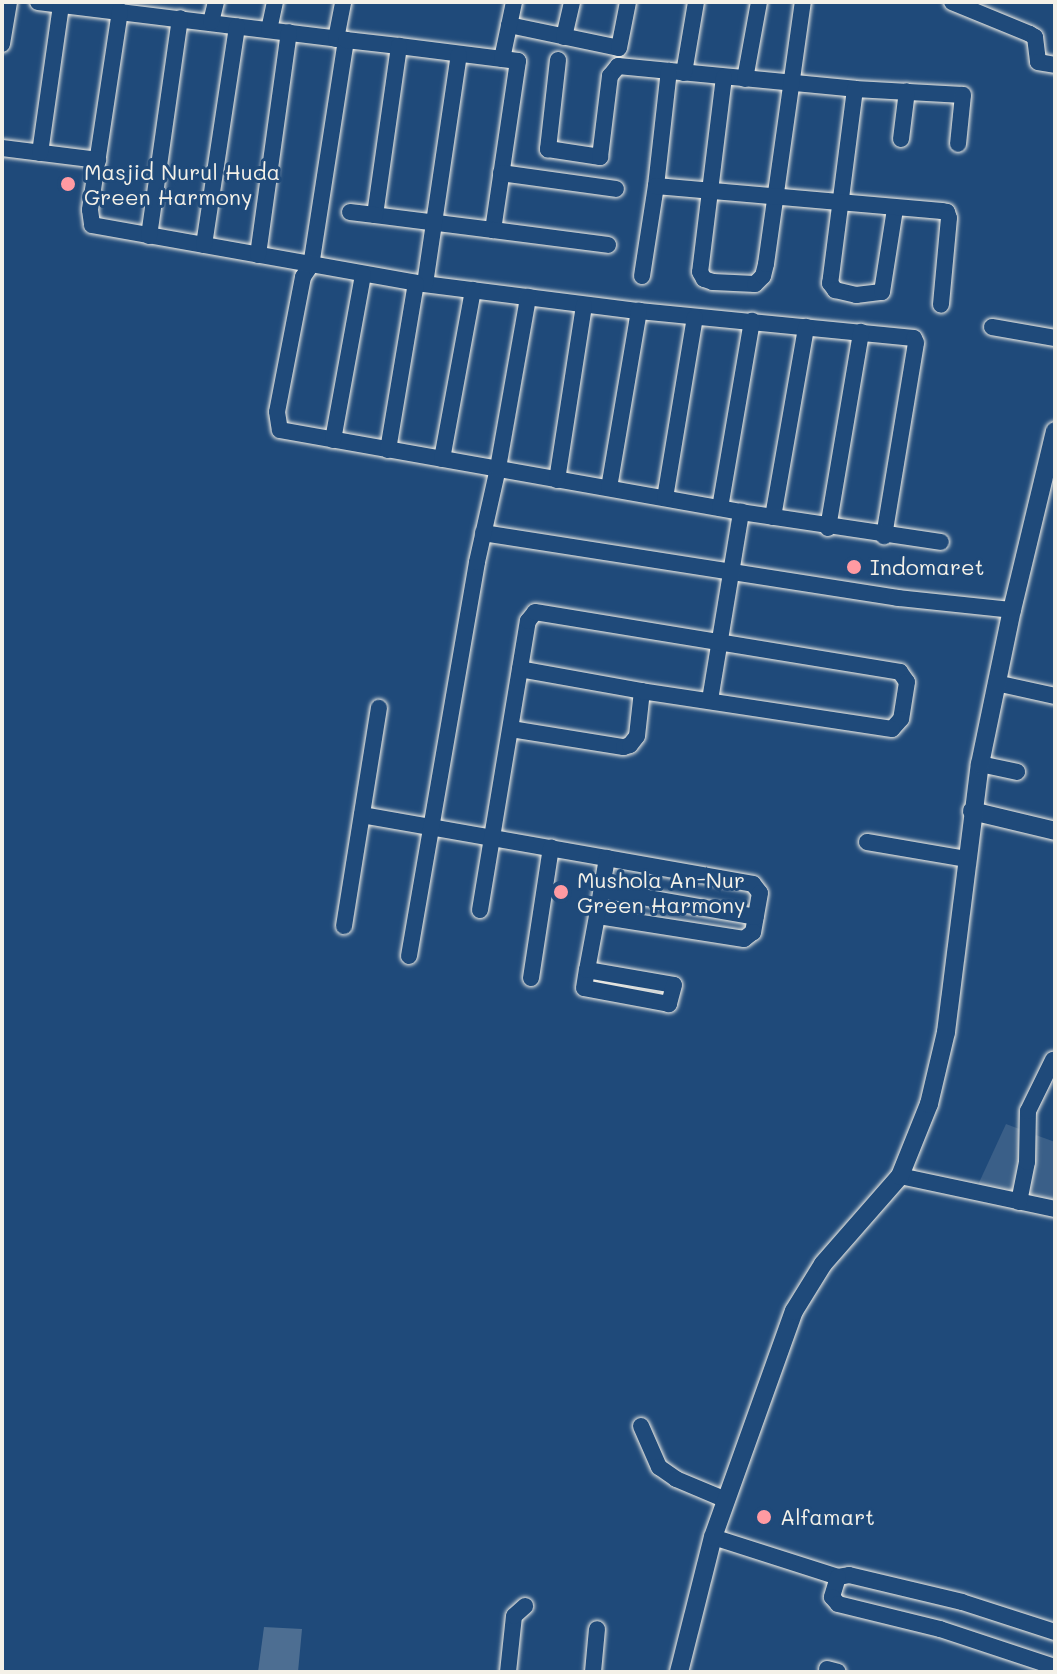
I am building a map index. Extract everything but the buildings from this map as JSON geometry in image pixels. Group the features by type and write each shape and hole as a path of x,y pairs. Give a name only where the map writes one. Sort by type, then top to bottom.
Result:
{"street":[{"path":"2,44 9,2"},
{"path":"38,2 518,61 493,230"},
{"path":"211,22 216,2"},
{"path":"269,30 275,2"},
{"path":"343,2 341,39 311,265 303,277 276,420 284,432 828,528 941,542"},
{"path":"502,59 514,2"},
{"path":"564,37 572,2"},
{"path":"509,25 619,48 628,2"},
{"path":"642,276 677,72 696,2"},
{"path":"745,79 759,2"},
{"path":"724,77 701,275 704,279 755,284 763,276 777,197 803,2"},
{"path":"962,4 1035,37 1038,62 1055,65"},
{"path":"40,153 61,5"},
{"path":"120,11 90,217 92,225 420,283 584,305 916,340 884,536"},
{"path":"149,236 180,18"},
{"path":"204,245 237,26"},
{"path":"258,255 289,32"},
{"path":"375,215 399,46"},
{"path":"388,450 434,223 459,54"},
{"path":"558,60 548,149 600,157 613,69 626,66 855,89 963,95 958,144"},
{"path":"855,89 830,283 839,292 876,295 884,289 895,209"},
{"path":"901,139 907,91"},
{"path":"2,148 98,160"},
{"path":"501,173 616,189"},
{"path":"656,186 949,214 941,305"},
{"path":"350,212 608,245"},
{"path":"333,440 363,275"},
{"path":"442,459 473,290"},
{"path":"409,956 528,297"},
{"path":"557,480 584,305"},
{"path":"609,488 639,311"},
{"path":"665,498 695,317"},
{"path":"720,508 752,321"},
{"path":"773,517 806,327"},
{"path":"992,327 1055,338"},
{"path":"828,528 861,332"},
{"path":"679,1672 713,1537 794,1311 823,1264 900,1176 929,1104 946,1032 980,764 1012,610 1055,431"},
{"path":"710,700 741,512"},
{"path":"483,533 898,598 1012,610"},
{"path":"480,910 493,838 520,669 529,617 535,612 900,672 907,682 901,719 897,727 886,729 520,669"},
{"path":"996,683 1055,696"},
{"path":"511,729 616,747 630,745 637,736 642,691"},
{"path":"344,926 379,708"},
{"path":"980,764 1017,772"},
{"path":"972,811 1055,831"},
{"path":"362,815 756,885 760,893 753,932 744,939 597,916"},
{"path":"867,842 966,859"},
{"path":"531,978 551,848"},
{"path":"587,970 674,985 669,1004 584,988 587,970 602,890 607,858"},
{"path":"602,890 756,917"},
{"path":"1019,1202 1027,1162 1028,1111 1053,1060"},
{"path":"900,1176 1055,1209"},
{"path":"641,1426 659,1467 676,1479 726,1500"},
{"path":"713,1537 838,1577 849,1575 948,1598 1055,1632"},
{"path":"838,1577 832,1597 838,1604 940,1629 1055,1667"},
{"path":"508,1672 514,1616 525,1606"},
{"path":"593,1672 597,1629"}],"shaded area":[{"path":"1006,1124 1055,1142 1055,1204 977,1187"}],"place":[{"name":"Masjid Nurul Huda Green Harmony","path":"68,184"},
{"name":"Indomaret","path":"854,567"},
{"name":"Mushola An-Nur Green Harmony","path":"561,892"},
{"name":"Alfamart","path":"764,1517"}]}
